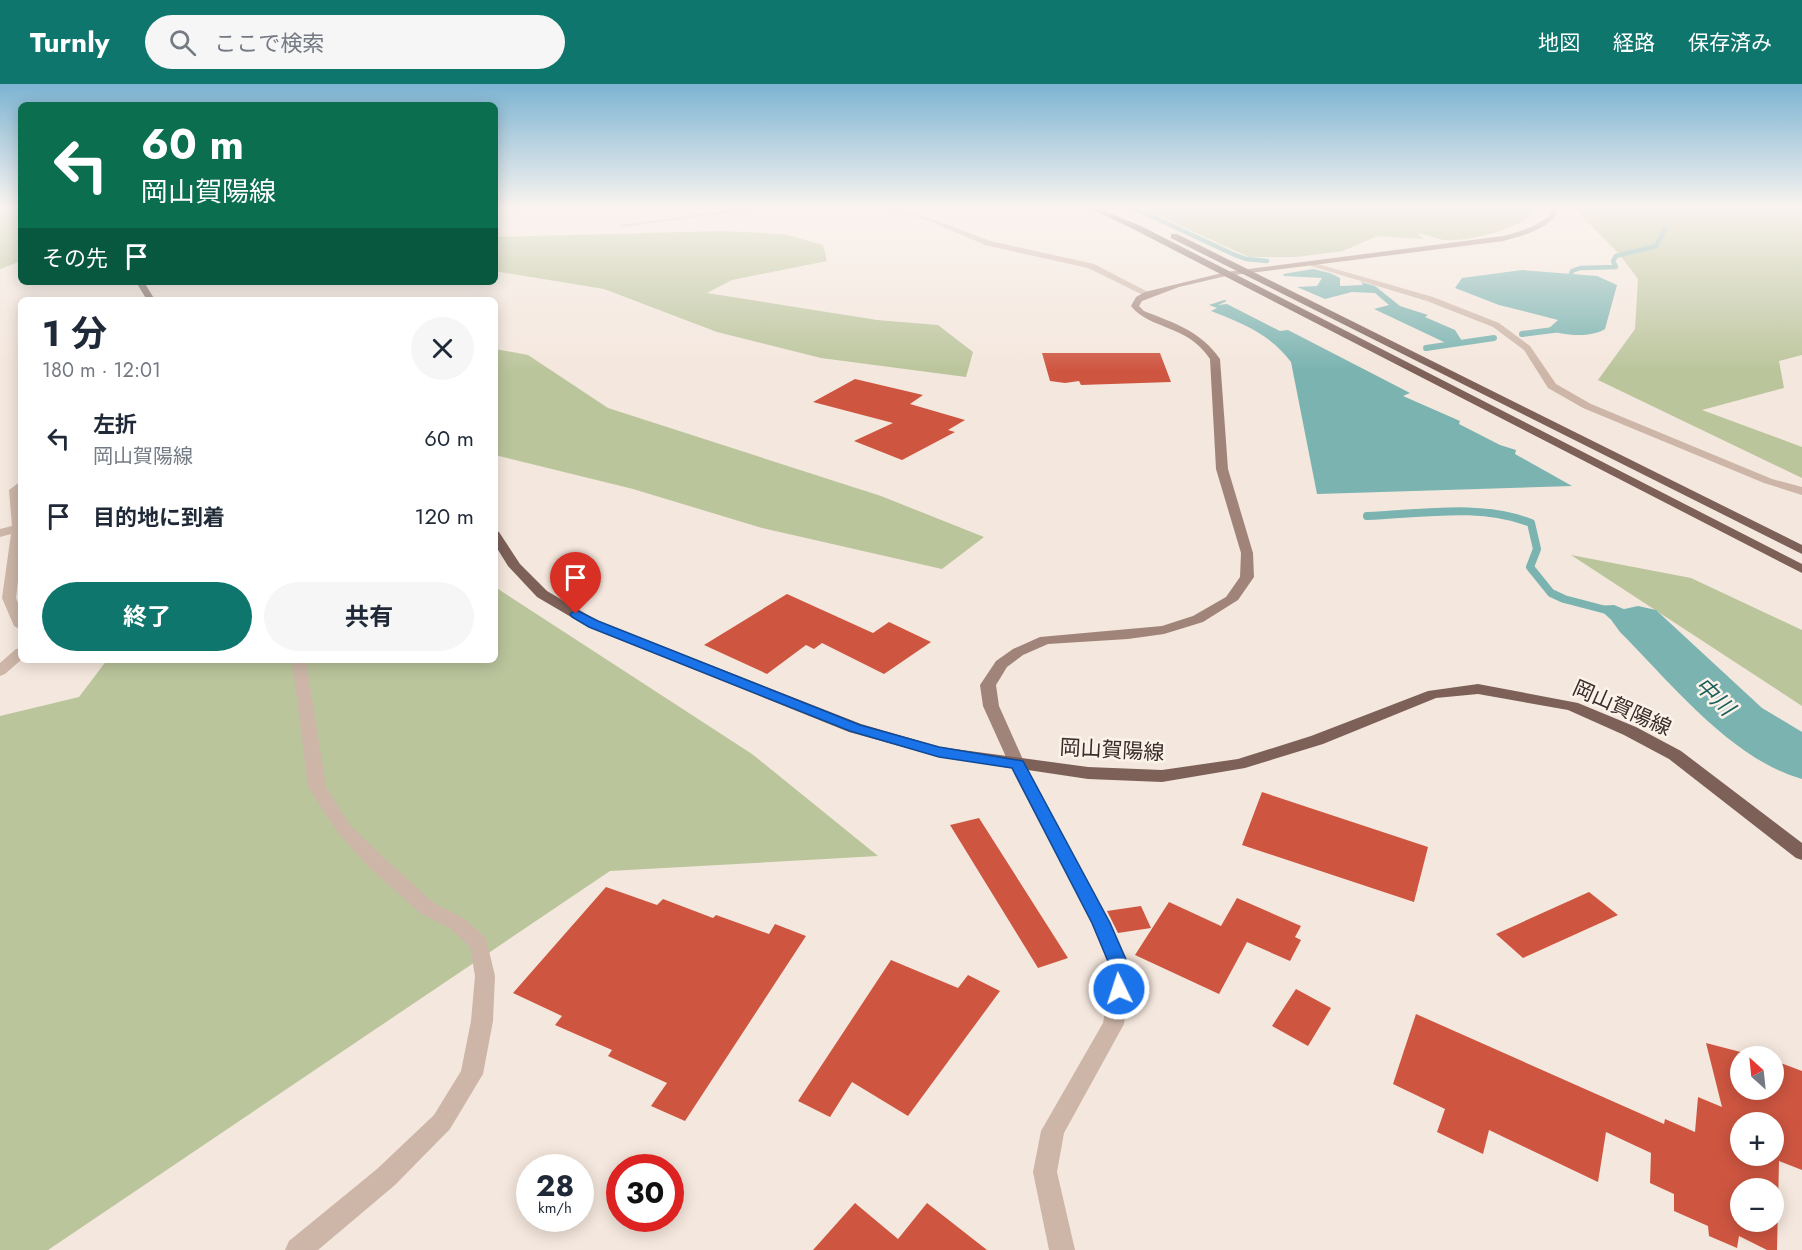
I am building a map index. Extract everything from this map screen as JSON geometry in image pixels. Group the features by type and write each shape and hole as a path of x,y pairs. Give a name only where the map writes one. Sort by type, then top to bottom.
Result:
{"main road":[{"path":"1204,262 1802,568"},
{"path":"1227,262 1802,550"},
{"name":"岡山賀陽線","path":"498,540 515,566 542,594 593,624 855,728 939,752 1088,773 1162,776 1239,764 1317,741 1433,694 1478,689 1572,706 1630,731 1675,755 1802,853"}],"street":[{"path":"1074,262 1090,266 1148,294"},
{"path":"1062,1250 1044,1172 1053,1131 1113,1024 1122,971 1101,923 1017,764 990,706 988,685 1001,664 1018,652 1045,640 1128,635 1164,630 1198,619 1231,600 1247,577 1247,554 1222,469 1215,359 1209,348 1197,338 1141,313 1134,306 1139,299 1148,294 1177,285 1226,274 1326,262"},
{"path":"1314,264 1430,298 1496,325 1527,348 1552,386 1587,406 1768,481 1802,491"},
{"path":"18,488 15,490 18,528 9,598 18,619"},
{"path":"0,533 18,528"},
{"path":"0,671 18,654"},
{"path":"298,1250 387,1177 442,1122 472,1074 482,1021 485,976 479,944 458,924 427,908 378,862 344,829 317,788 299,663"}],"green space":[{"path":"0,262 17,262 0,269"},
{"path":"498,262 820,262 732,280 707,293 877,320 938,325 973,352 966,377 821,358 717,332 604,289 498,271"},
{"path":"1626,262 1802,262 1802,355 1779,361 1784,388 1702,410 1802,447 1802,478 1598,380 1635,329 1638,279"},
{"path":"498,350 528,355 608,408 881,496 984,537 942,569 762,528 633,489 498,456"},
{"path":"1571,555 1691,578 1802,630 1802,706"},
{"path":"498,589 752,754 878,856 610,871 48,1250 0,1250 0,716 79,697 105,663 498,663"}],"water":[{"path":"1313,269 1340,278 1340,286 1363,285 1361,282 1375,286 1400,306 1428,315 1425,317 1455,330 1462,341 1446,343 1374,309 1389,305 1375,293 1352,292 1325,299 1297,287 1317,286 1322,278 1284,276 1283,274"},
{"path":"1522,270 1597,276 1617,285 1605,329 1584,335 1554,331 1548,329 1558,320 1499,305 1455,288 1462,278"},
{"path":"1227,301 1218,305 1227,304 1280,331 1288,330 1410,393 1403,396 1460,421 1459,424 1500,445 1516,450 1515,454 1572,486 1317,494 1291,362 1265,337 1211,311 1217,308 1209,305"},
{"path":"1614,605 1665,626 1619,627 1596,606"}],"building":[{"path":"1042,353 1160,353 1171,382 1081,385 1079,381 1065,383 1050,381"},
{"path":"855,379 923,395 910,404 965,420 948,430 955,432 902,460 854,441 893,423 813,402"},
{"path":"787,594 873,633 889,622 931,642 884,674 822,643 814,649 806,645 767,674 704,645"},
{"path":"1262,792 1428,847 1414,902 1242,845"},
{"path":"979,818 1068,958 1038,968 950,825"},
{"path":"606,887 657,905 663,899 713,918 716,915 769,934 775,924 806,936 685,1121 651,1106 667,1083 608,1056 612,1050 555,1025 562,1016 513,993"},
{"path":"1589,892 1618,915 1523,958 1496,934"},
{"path":"1237,898 1301,926 1295,937 1301,940 1290,961 1247,942 1219,994 1135,955 1169,902 1221,926"},
{"path":"1141,906 1151,928 1118,933 1107,911"},
{"path":"891,960 958,988 968,975 1000,991 908,1116 852,1082 830,1117 798,1101"},
{"path":"1296,989 1331,1008 1308,1046 1272,1026"},
{"path":"1416,1014 1664,1124 1665,1119 1695,1132 1698,1097 1722,1107 1706,1043 1730,1049 1730,1100 1784,1100 1784,1064 1802,1071 1802,1170 1784,1163 1784,1112 1730,1112 1730,1166 1779,1166 1779,1178 1730,1178 1730,1232 1777,1232 1777,1250 1767,1250 1739,1236 1737,1248 1709,1236 1708,1226 1674,1211 1674,1194 1650,1183 1651,1153 1606,1132 1598,1182 1489,1130 1483,1154 1437,1132 1445,1109 1393,1084"},
{"path":"855,1203 898,1239 927,1203 987,1250 813,1250"}],"waterway":[{"path":"1570,278 1572,271 1580,268 1616,267 1614,262"},
{"path":"1522,334 1561,329"},
{"path":"1426,348 1494,338"},
{"path":"1367,516 1471,511 1512,517 1531,523 1537,549 1530,567 1551,593 1564,599 1610,611"},
{"name":"中川","path":"1638,621 1742,721 1802,759"}],"route":[{"path":"576,614 593,624 855,728 939,752 1017,764 1101,923 1122,971 1119,989"}]}
